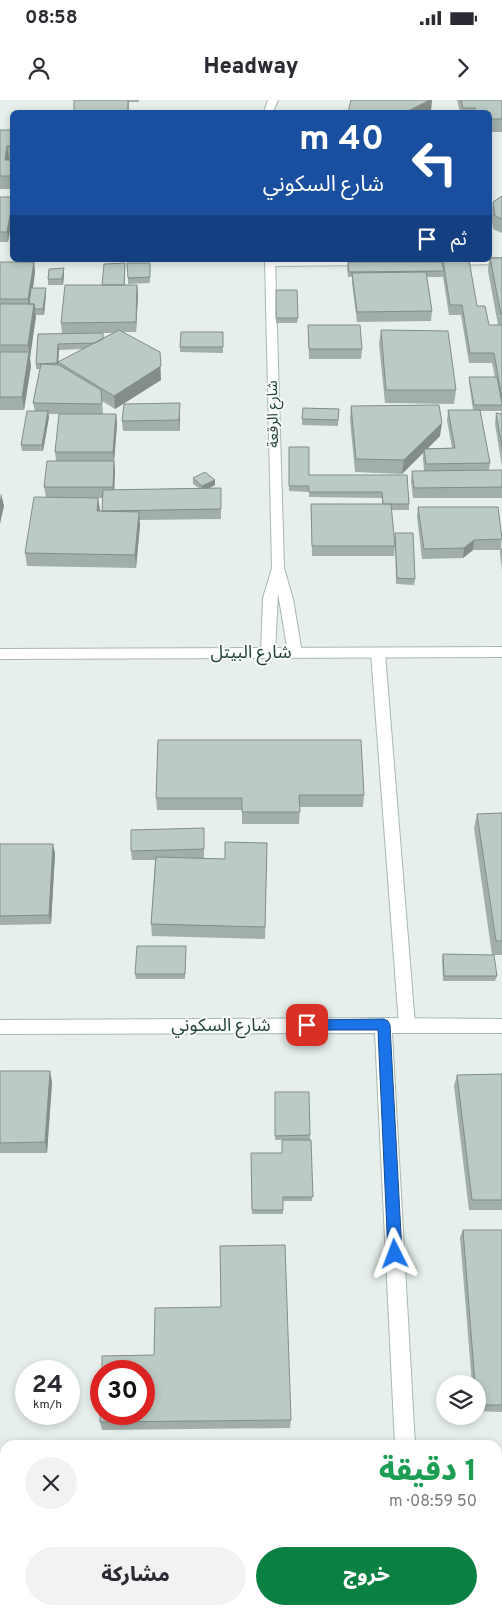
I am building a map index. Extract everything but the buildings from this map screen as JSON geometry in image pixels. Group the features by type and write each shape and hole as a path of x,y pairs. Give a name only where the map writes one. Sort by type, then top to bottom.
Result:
{"street":[{"path":"270,262 376,262"},
{"name":"شارع الرقعة","path":"270,262 278,568 286,599 295,653"},
{"name":"شارع الرقعة","path":"268,653 270,598 278,568"},
{"name":"شارع البيتل","path":"0,654 502,652"},
{"path":"378,653 408,1025"},
{"path":"384,1025 405,1440"},
{"name":"شارع السكوني","path":"0,1027 502,1026"}],"route":[{"path":"307,1025 384,1025 395,1254"}]}
